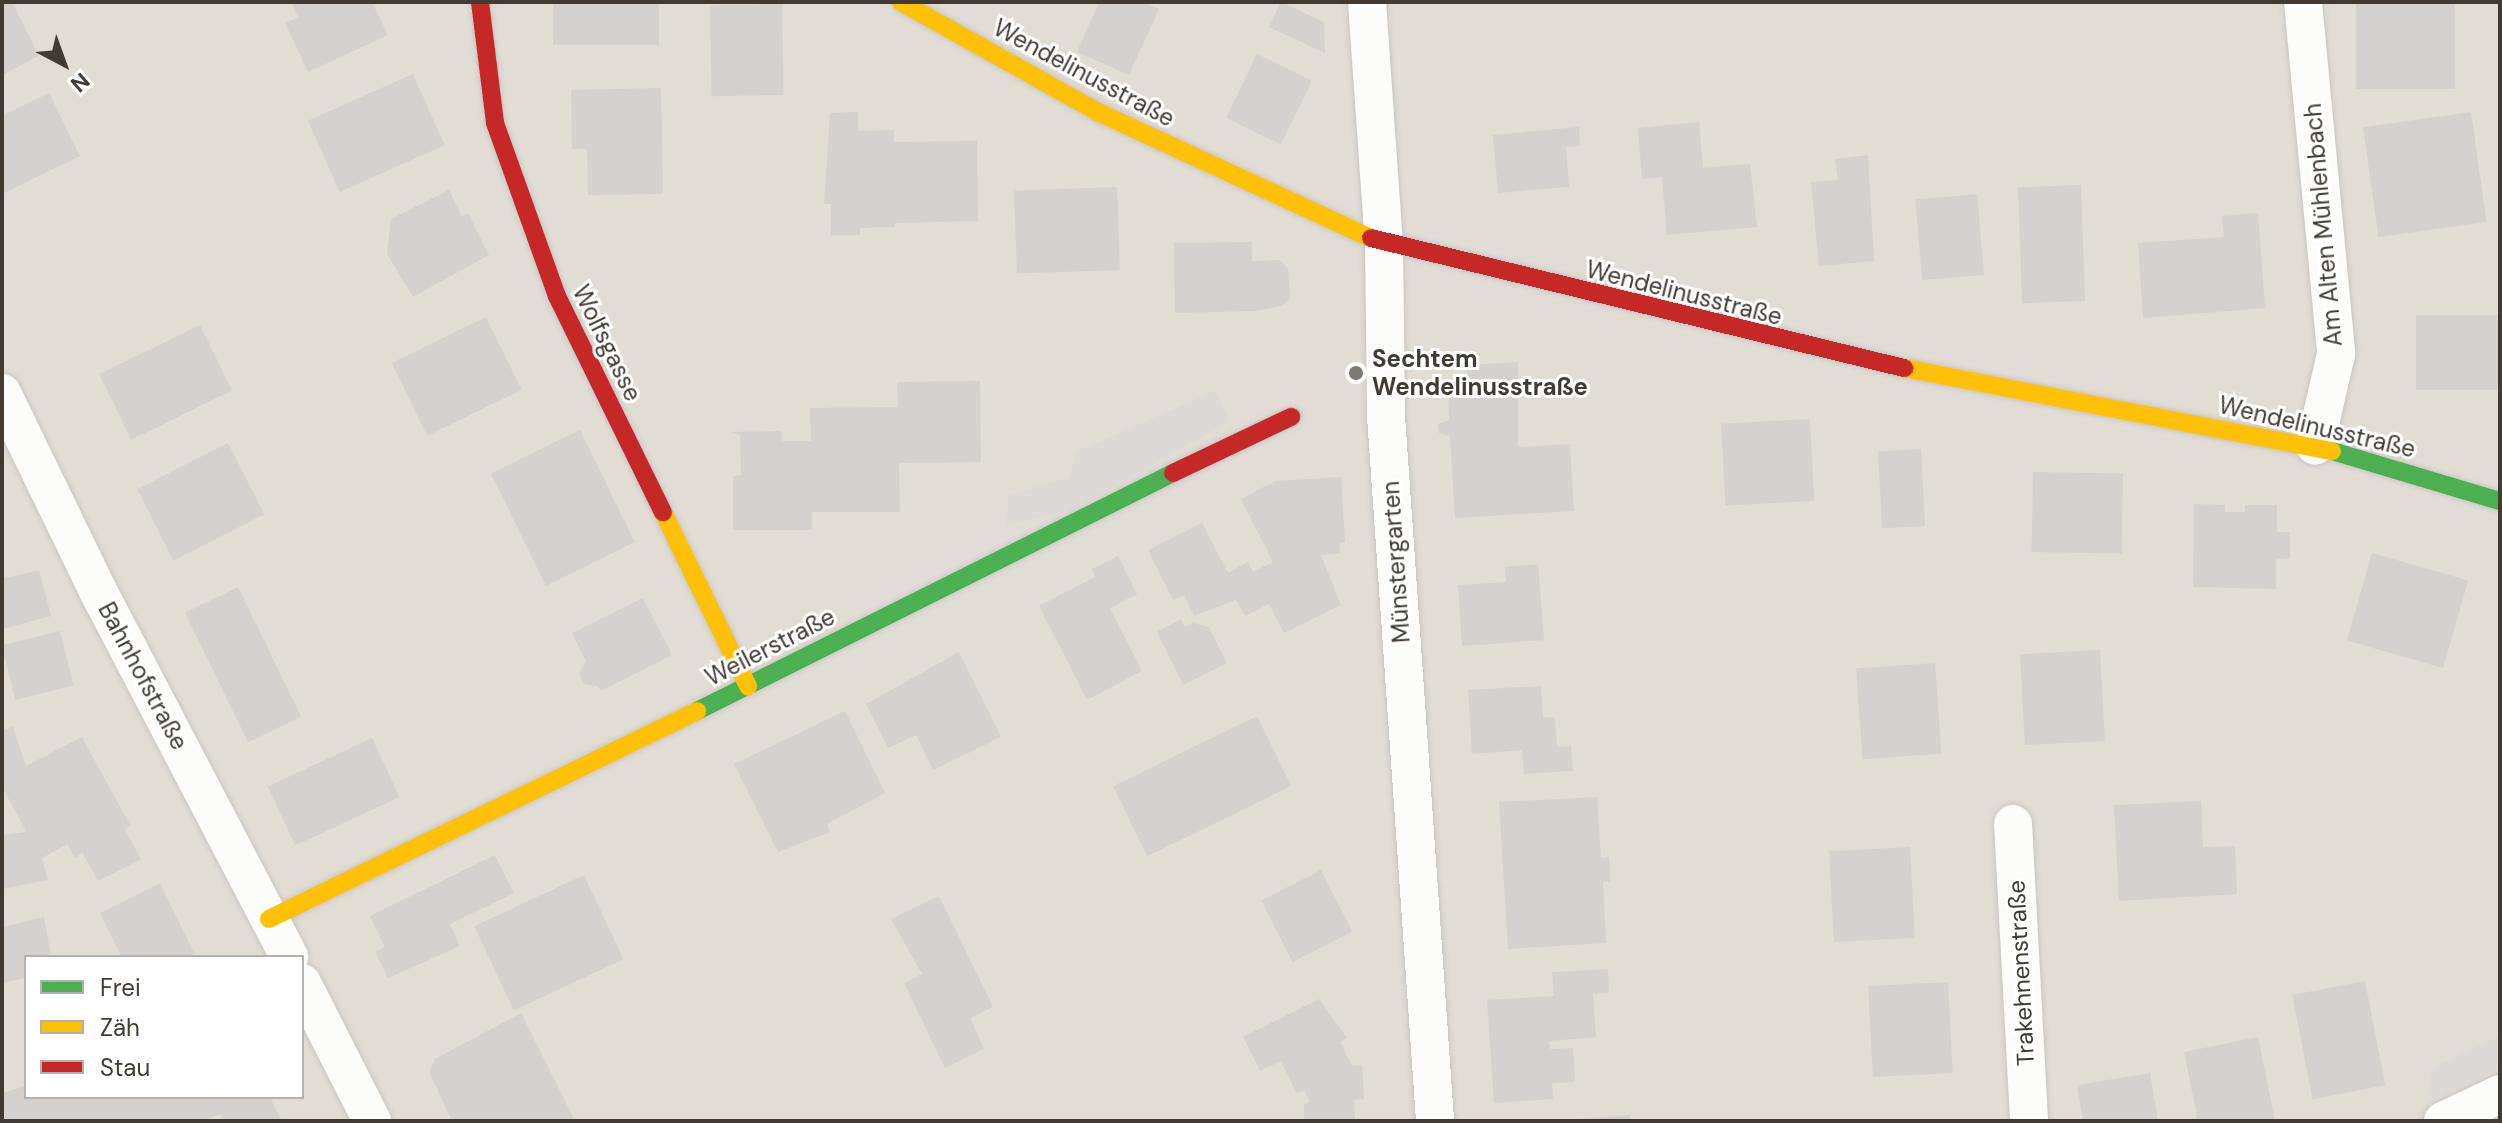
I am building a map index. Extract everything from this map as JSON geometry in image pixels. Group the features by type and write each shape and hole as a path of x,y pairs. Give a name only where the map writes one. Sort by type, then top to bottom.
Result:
{"street":[{"name":"Wolfsgasse","path":"480,2 495,123 557,296 748,686"},
{"name":"Wendelinusstraße","path":"901,2 1100,113 1384,244 1947,378 2315,446 2500,501"},
{"name":"Münstergarten","path":"1367,2 1384,244 1386,416 1435,1121"},
{"name":"Am Alten Mühlenbach","path":"2303,2 2336,354 2315,446"},
{"name":"Bahnhofstraße","path":"2,393 288,955"},
{"name":"Weilerstraße","path":"269,919 748,686 1015,548 1291,417"},
{"name":"Trakehnenstraße","path":"2013,824 2029,1121"},
{"path":"304,987 372,1121"},
{"path":"2443,1121 2500,1094"}],"shaded area":[{"path":"2,2 2500,2 2500,1121 2,1121"},
{"path":"1215,391 1230,421 1070,511 1006,525 1009,495 1070,478 1076,452"},
{"path":"2500,1036 2500,1067 2426,1102 2433,1068"}],"building":[{"path":"2,2 12,2 39,56 2,75"},
{"path":"291,2 372,2 388,35 308,72 285,23 298,17"},
{"path":"553,2 659,2 659,45 553,45"},
{"path":"1099,2 1144,2 1159,9 1129,75 1077,52"},
{"path":"1281,2 1324,22 1325,53 1269,27"},
{"path":"2356,2 2455,2 2455,89 2356,89"},
{"path":"782,4 784,95 712,96 710,5"},
{"path":"1257,54 1312,81 1281,145 1226,118"},
{"path":"413,74 445,145 340,192 308,121"},
{"path":"661,88 663,194 588,195 587,149 572,149 571,90"},
{"path":"49,93 80,156 2,194 2,116"},
{"path":"858,112 858,131 894,130 894,142 977,141 978,221 895,223 895,227 860,228 860,235 831,235 831,204 824,204 830,113"},
{"path":"2471,112 2486,222 2379,237 2363,127"},
{"path":"1699,122 1703,168 1750,164 1757,227 1667,235 1662,177 1642,179 1638,128"},
{"path":"1579,127 1580,146 1566,147 1569,187 1498,193 1493,135"},
{"path":"1868,155 1874,261 1819,266 1811,182 1838,180 1835,159"},
{"path":"2081,185 2085,301 2022,303 2018,187"},
{"path":"1117,187 1120,270 1017,274 1014,191"},
{"path":"449,190 462,217 468,213 489,255 413,297 387,254 391,219"},
{"path":"1977,194 1984,275 1922,280 1915,199"},
{"path":"2258,213 2265,308 2143,318 2138,243 2224,237 2222,216"},
{"path":"1252,242 1252,261 1280,260 1288,269 1290,299 1281,306 1254,311 1175,313 1174,243"},
{"path":"2416,315 2500,315 2500,390 2416,390"},
{"path":"486,317 522,390 427,436 392,363"},
{"path":"200,325 232,391 131,440 99,374"},
{"path":"1518,362 1518,447 1570,444 1574,511 1455,518 1450,436 1439,433 1438,424 1449,420 1448,393 1468,392 1467,365"},
{"path":"980,381 981,462 899,463 900,512 812,512 812,530 733,530 733,476 741,475 740,435 731,432 781,431 782,441 811,441 810,408 898,407 897,382"},
{"path":"1810,419 1814,501 1725,506 1721,424"},
{"path":"580,430 635,542 546,586 491,473"},
{"path":"228,443 264,514 173,561 137,489"},
{"path":"1921,449 1925,526 1882,528 1878,451"},
{"path":"2033,472 2123,474 2122,554 2032,552"},
{"path":"1341,477 1345,542 1339,543 1340,553 1321,555 1341,605 1284,633 1269,604 1245,616 1236,600 1194,616 1184,595 1173,600 1148,550 1202,523 1228,573 1248,562 1253,572 1273,562 1241,499 1275,481"},
{"path":"2194,504 2225,505 2225,512 2245,512 2245,505 2277,505 2277,532 2290,532 2290,559 2276,558 2276,589 2193,587"},
{"path":"2372,553 2468,581 2443,668 2347,640"},
{"path":"1118,556 1137,594 1110,608 1142,671 1087,700 1039,606 1095,577 1092,569"},
{"path":"1538,564 1544,640 1462,646 1458,585 1506,582 1505,567"},
{"path":"39,570 51,616 2,629 2,579"},
{"path":"238,587 301,716 248,742 185,613"},
{"path":"643,598 672,655 601,691 598,686 584,684 579,674 586,661 572,633"},
{"path":"1181,619 1185,627 1192,623 1209,627 1227,663 1183,685 1157,632"},
{"path":"60,631 74,685 15,700 2,645"},
{"path":"2100,650 2105,741 2025,745 2020,654"},
{"path":"959,652 1001,737 933,770 916,735 888,748 866,704"},
{"path":"1935,663 1941,754 1863,759 1856,669"},
{"path":"1541,686 1543,718 1555,717 1557,747 1571,746 1573,771 1524,774 1522,750 1472,754 1468,690"},
{"path":"845,711 885,793 827,824 830,832 778,852 734,764"},
{"path":"1257,716 1291,786 1147,856 1113,786"},
{"path":"13,727 26,766 82,737 130,825 125,830 141,859 98,881 82,852 75,858 67,844 42,858 48,880 2,889 2,835 27,832 2,787 2,730"},
{"path":"372,738 399,797 295,846 268,787"},
{"path":"1597,797 1601,858 1609,857 1610,881 1603,882 1606,943 1508,949 1499,802"},
{"path":"2201,801 2203,847 2235,846 2237,894 2119,901 2114,805"},
{"path":"1910,847 1915,938 1834,942 1829,851"},
{"path":"495,855 514,893 450,924 460,946 388,978 375,952 385,947 370,916"},
{"path":"1321,870 1352,931 1293,962 1261,900"},
{"path":"584,875 623,959 514,1010 474,926"},
{"path":"160,883 195,955 121,955 100,913"},
{"path":"939,896 993,1007 970,1018 984,1049 945,1068 904,983 922,974 891,919"},
{"path":"44,917 51,955 24,955 24,978 2,983 2,927"},
{"path":"1608,969 1609,993 1593,994 1596,1037 1549,1041 1550,1049 1573,1048 1575,1082 1552,1083 1553,1099 1494,1103 1487,1000 1554,996 1552,972"},
{"path":"2365,981 2385,1085 2313,1099 2292,995"},
{"path":"1948,982 1953,1073 1873,1077 1868,986"},
{"path":"1319,999 1347,1038 1340,1042 1352,1066 1362,1065 1364,1099 1354,1100 1355,1121 1304,1121 1304,1105 1310,1101 1304,1090 1297,1094 1281,1061 1260,1071 1243,1037"},
{"path":"521,1013 575,1121 452,1121 429,1072 435,1059"},
{"path":"2258,1037 2275,1121 2198,1121 2184,1052"},
{"path":"2150,1073 2158,1121 2083,1121 2077,1085"},
{"path":"24,1087 24,1099 271,1099 282,1121 224,1121 220,1114 204,1121 2,1121 2,1093"},
{"path":"1630,1115 1631,1121 1582,1119"}],"traffic: fast":[{"path":"2332,451 2500,501"},
{"path":"697,711 1173,473"}],"traffic: slow":[{"path":"901,2 1100,113 1371,238"},
{"path":"1904,368 2332,451"},
{"path":"663,512 748,686"},
{"path":"269,919 697,711"}],"traffic: jam":[{"path":"480,2 495,123 557,296 663,512"},
{"path":"1371,238 1904,368"},
{"path":"1173,473 1291,417"}],"place":[{"name":"Sechtem Wendelinusstraße","path":"1356,373"}]}
